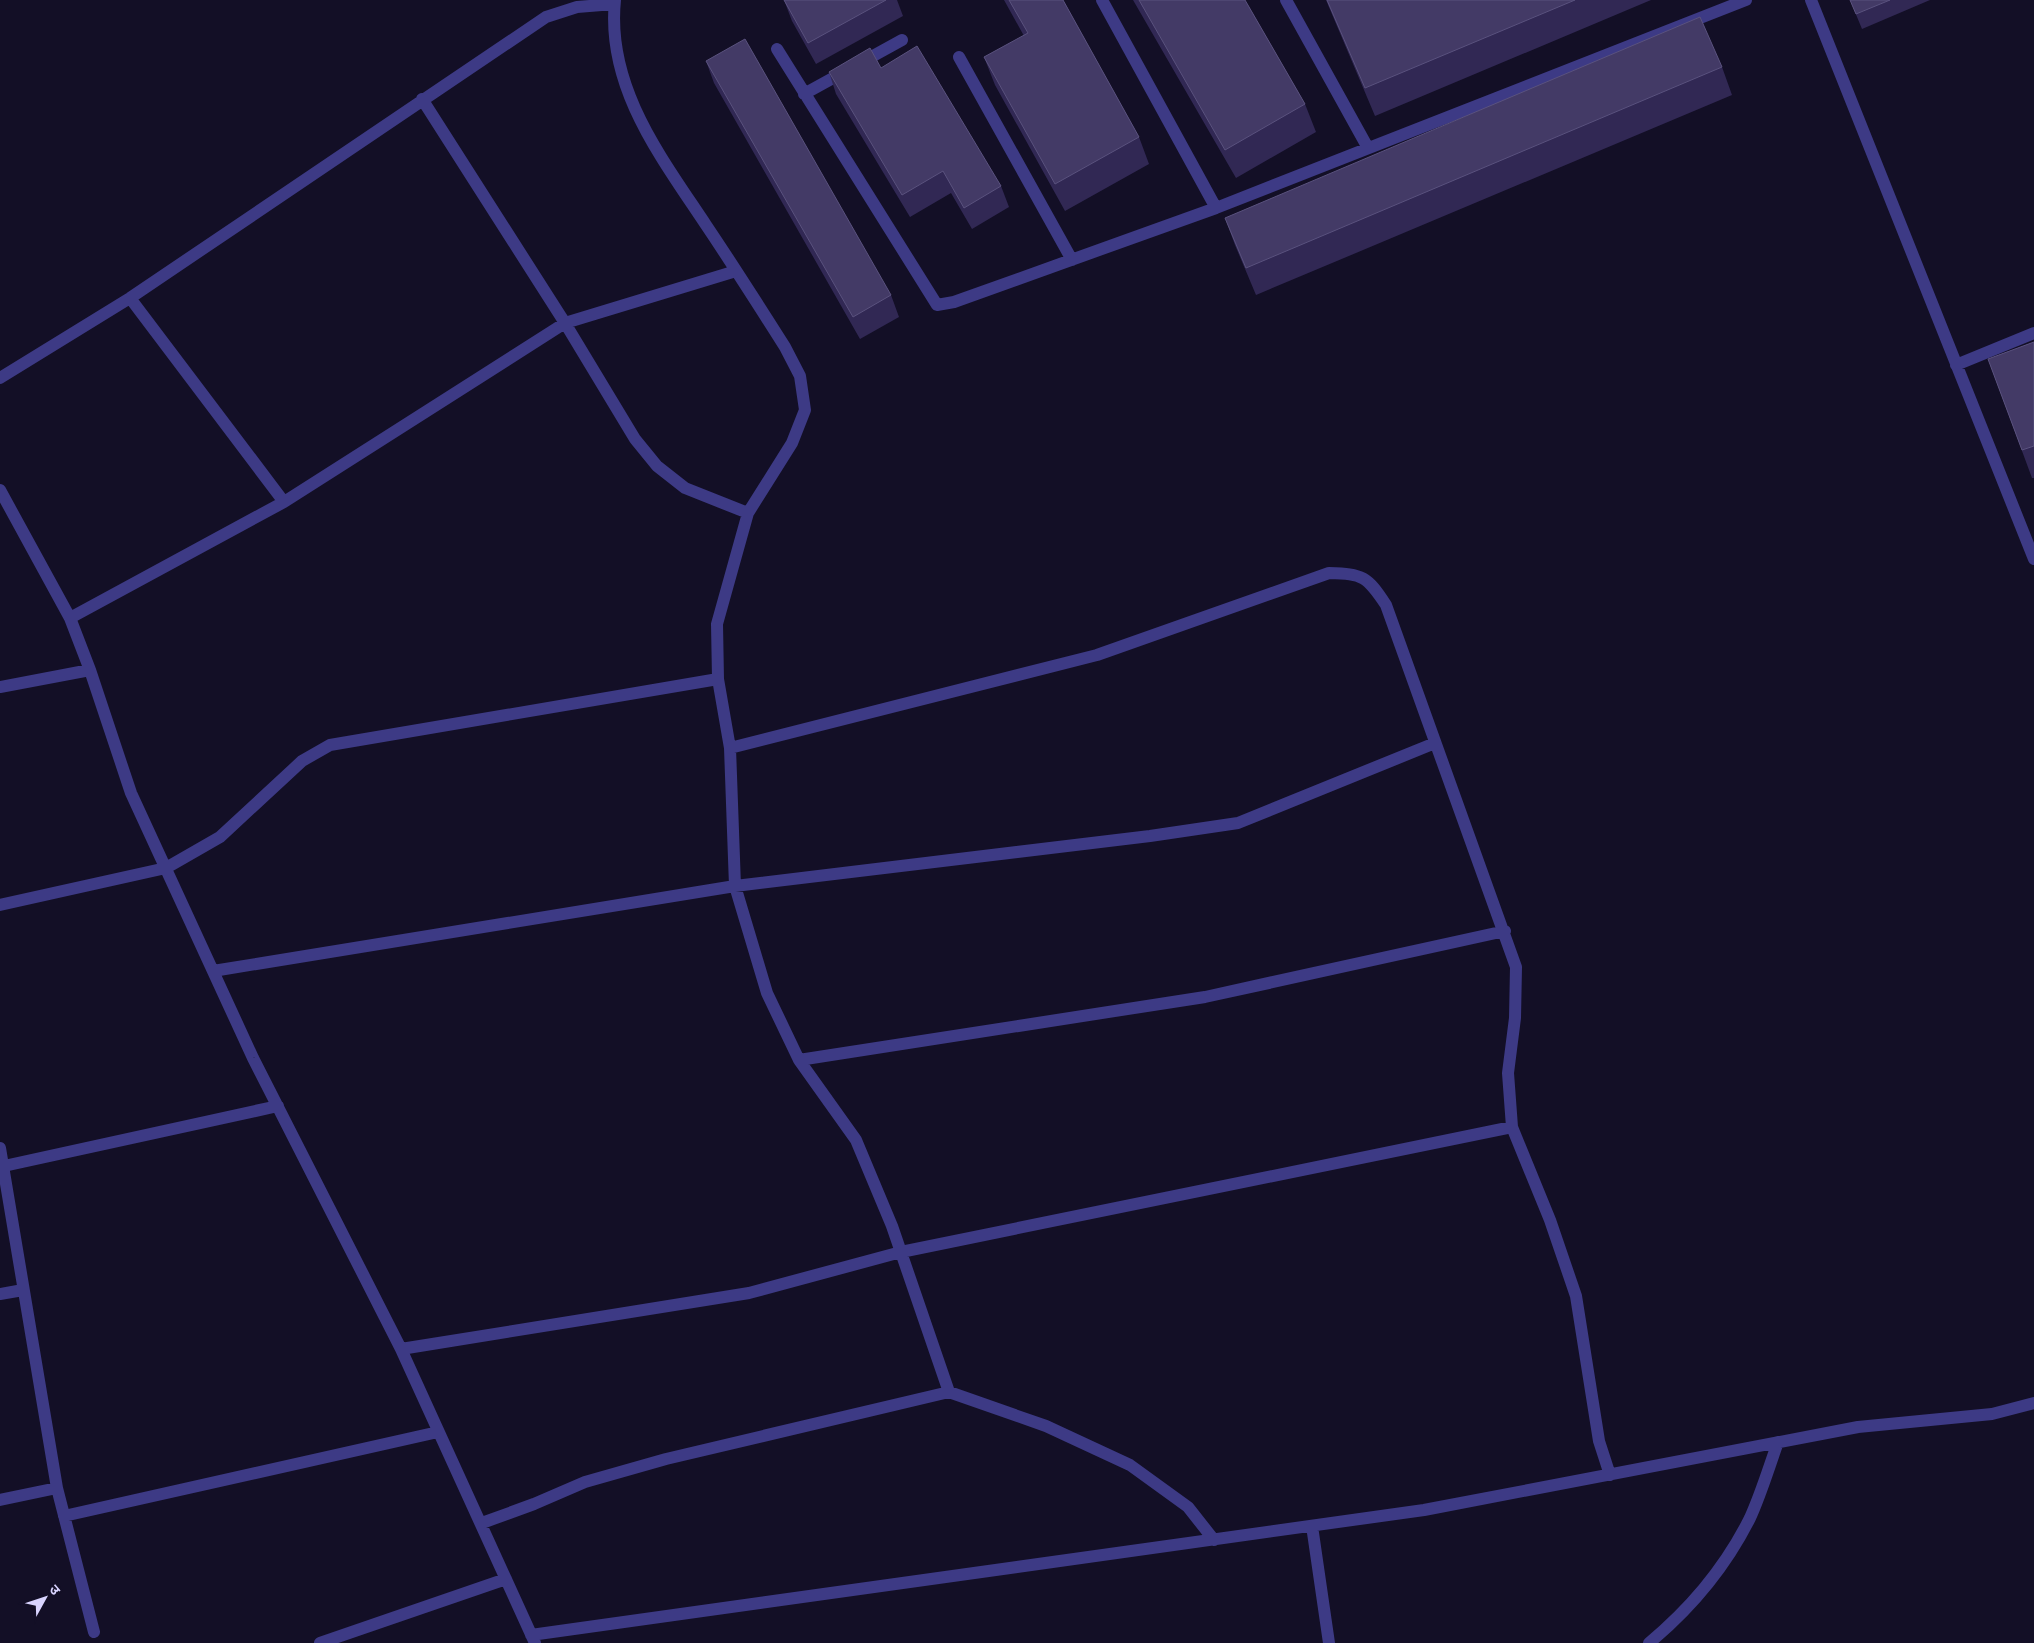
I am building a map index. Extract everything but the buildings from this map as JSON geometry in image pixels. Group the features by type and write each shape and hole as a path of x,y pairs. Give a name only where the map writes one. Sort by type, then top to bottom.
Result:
{"street":[{"path":"1102,0 1216,208"},
{"path":"1286,0 1368,148"},
{"path":"777,49 937,305 954,302 1216,208 1746,0"},
{"path":"1811,0 1956,365 2028,531 2034,559"},
{"path":"0,378 130,298 546,17 577,7 614,2 618,55 628,96 649,138 785,347 800,376 805,410 792,443 748,513 717,624 718,680 730,748 735,886 767,993 799,1060 856,1140 901,1252 949,1392"},
{"path":"804,94 902,40"},
{"path":"959,57 1072,260"},
{"path":"422,99 565,323 635,440 657,466 685,488 748,513"},
{"path":"70,618 284,502 565,323 736,270"},
{"path":"130,298 284,502"},
{"path":"1956,365 2034,333"},
{"path":"0,490 70,618 90,670 131,793 278,1106 401,1348 533,1639 1424,1510 1858,1427 1992,1414 2034,1403"},
{"path":"730,748 1097,655 1328,573 1354,573 1371,582 1386,605 1516,967 1515,1018 1508,1073 1512,1127 1550,1220 1576,1296 1599,1441 1610,1475"},
{"path":"0,687 90,670"},
{"path":"0,905 166,868 220,837 302,761 330,745 718,680"},
{"path":"213,971 735,886 1140,837 1238,823 1435,742"},
{"path":"799,1060 1205,997 1504,931"},
{"path":"4,1166 278,1106"},
{"path":"401,1348 749,1293 901,1252 1512,1127"},
{"path":"0,1148 57,1488 94,1632"},
{"path":"0,1294 23,1290"},
{"path":"482,1523 534,1504 585,1482 657,1462 949,1392 1046,1426 1130,1465 1188,1507 1214,1540"},
{"path":"64,1516 438,1432"},
{"path":"1649,1643 1678,1619 1730,1554 1750,1516 1778,1442"},
{"path":"0,1500 57,1488"},
{"path":"1312,1526 1329,1643"},
{"path":"320,1643 506,1579"}]}
